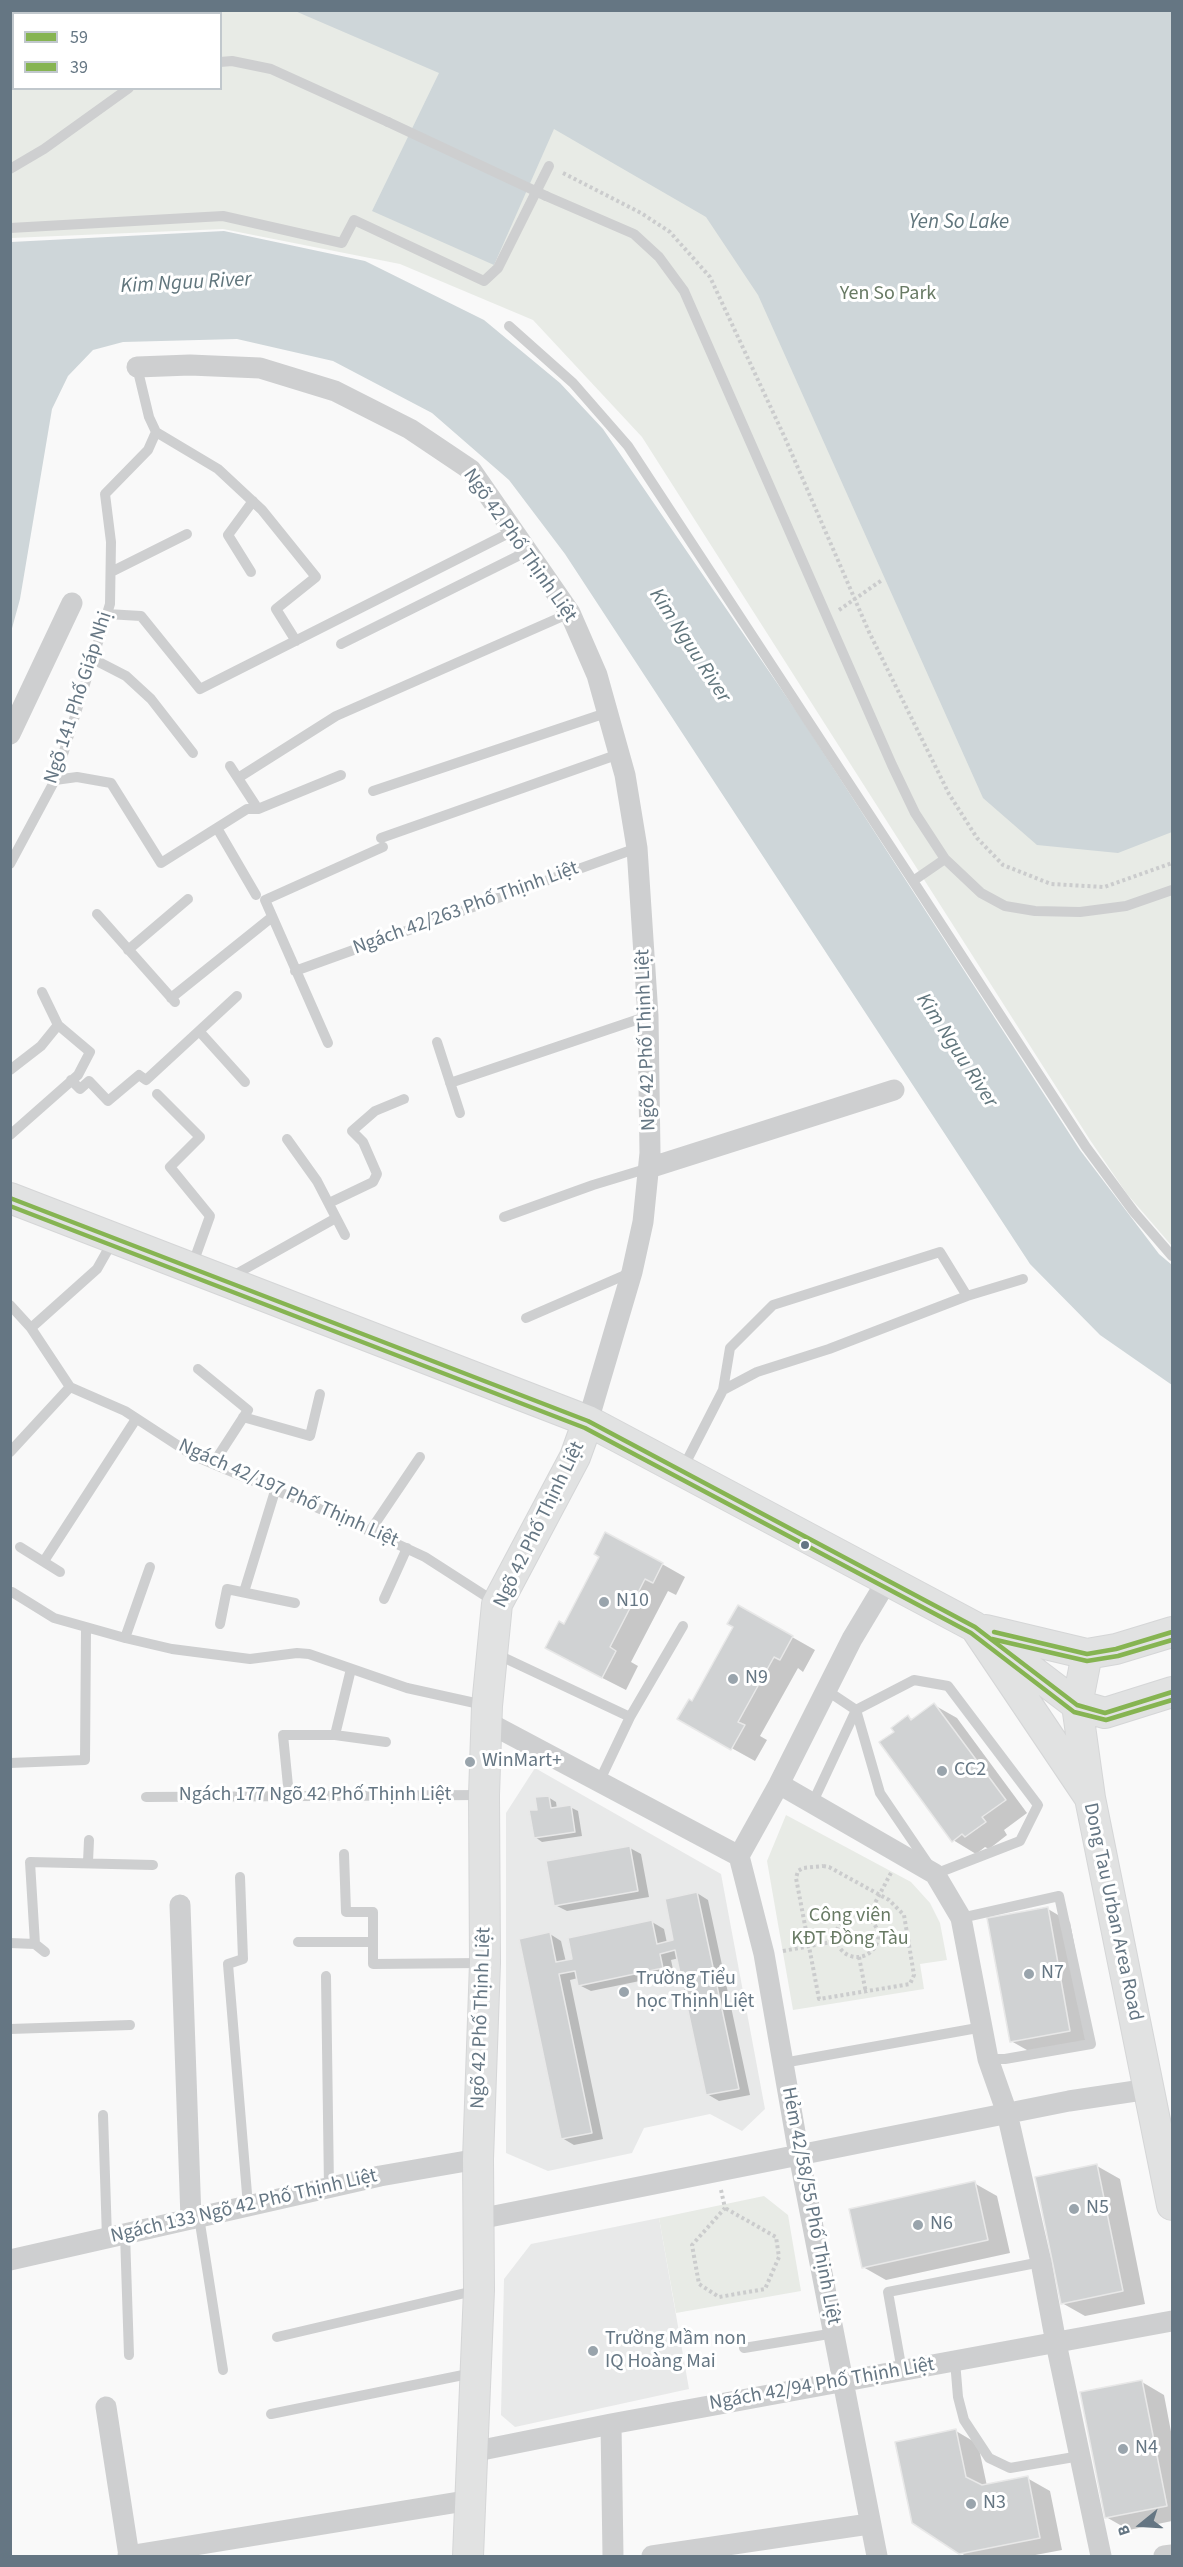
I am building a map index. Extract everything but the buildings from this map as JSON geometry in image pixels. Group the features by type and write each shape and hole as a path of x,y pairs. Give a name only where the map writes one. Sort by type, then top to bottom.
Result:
{"street":[{"name":"Ngõ 42 Phố Thịnh Liệt","path":"137,367 190,365 260,368 335,391 410,429 471,470 570,613 597,675 609,712 620,754 637,848 648,1016 650,1153 643,1222 632,1272 588,1421 575,1457 497,1604 487,1714 484,1795 485,1963 478,2159 476,2373 468,2556"},
{"name":"Ngõ 141 Phố Giáp Nhị","path":"10,734 72,603"},
{"path":"649,1168 894,1090"},
{"name":"Dong Tau Urban Area Road","path":"10,1198 588,1421 975,1627 1090,1798 1173,2205"},
{"path":"487,1714 599,1782 739,1856 779,1784 852,1639 888,1580"},
{"path":"975,1627 1087,1654 1116,1649 1173,1632"},
{"path":"975,1627 1077,1705 1106,1713 1173,1692"},
{"path":"1087,1654 1077,1705 1090,1798"},
{"path":"1087,1654 1106,1713"},
{"path":"1090,1798 1089,1761 1094,1730 1106,1713"},
{"path":"779,1784 935,1874 961,1918 988,2059 1007,2113 1041,2262 1101,2556"},
{"name":"Hẻm 42/58/55 Phố Thịnh Liệt","path":"739,1856 764,1954 799,2156 877,2556"},
{"path":"180,1905 195,2218"},
{"path":"479,2219 1007,2113 1149,2089"},
{"name":"Ngách 133 Ngõ 42 Phố Thịnh Liệt","path":"10,2259 329,2188 478,2159"},
{"name":"Ngách 42/94 Phố Thịnh Liệt","path":"472,2452 611,2424 1173,2321"},
{"path":"106,2407 128,2556 471,2500"},
{"path":"611,2424 613,2556"},
{"path":"652,2556 731,2551 869,2524"},
{"path":"1164,2556 1173,2555"}],"lane":[{"path":"222,62 232,61 271,69 546,196 634,234 659,257 684,291 906,794 945,859 981,894 1005,906 1035,911 1080,912 1126,906 1173,890"},
{"path":"10,170 44,149 126,90"},
{"path":"10,228 223,216 342,243 354,220 484,281 498,268 549,166"},
{"path":"509,326 573,383 628,447 1086,1147 1134,1212 1173,1256"},
{"path":"137,367 148,417 156,432 218,469 253,501 316,577 276,609 296,641"},
{"name":"Ngõ 141 Phố Giáp Nhị","path":"10,864 56,780 110,604 111,542 105,494 148,450 156,432"},
{"path":"251,572 228,536 253,501"},
{"path":"107,614 141,616 200,689 513,531"},
{"path":"111,572 187,534"},
{"path":"341,644 528,551"},
{"path":"238,778 336,716 570,613"},
{"path":"93,659 126,676 151,699 193,753"},
{"path":"373,791 609,712"},
{"path":"260,897 382,843 620,754"},
{"path":"230,766 258,808"},
{"path":"56,780 76,777 111,783 161,863 248,809 258,808 341,775"},
{"path":"217,828 272,917 328,1043"},
{"name":"Ngách 42/263 Phố Thịnh Liệt","path":"295,971 637,848"},
{"path":"913,881 945,859"},
{"path":"128,950 188,899"},
{"path":"96,914 173,1000 272,917"},
{"path":"10,1135 74,1077 90,1052 58,1025 42,993"},
{"path":"74,1077 80,1089 89,1081 108,1101 140,1075 146,1080 237,996"},
{"path":"450,1083 648,1016"},
{"path":"10,1070 41,1046 58,1025"},
{"path":"199,1032 245,1082"},
{"path":"437,1042 460,1113"},
{"path":"157,1094 200,1137 170,1167 210,1216 192,1267"},
{"path":"329,1203 373,1182 377,1174 363,1142 352,1131 375,1111 404,1099"},
{"path":"287,1139 317,1180 345,1235"},
{"path":"504,1217 593,1185 649,1168"},
{"path":"226,1280 336,1218"},
{"path":"31,1328 97,1269 115,1238"},
{"path":"682,1470 723,1390 730,1348 772,1305 940,1252 967,1296"},
{"path":"526,1318 632,1272"},
{"path":"723,1390 757,1372 829,1349 967,1296 1023,1279"},
{"path":"10,1305 31,1328 70,1387 10,1452"},
{"path":"198,1369 248,1410 213,1464"},
{"name":"Ngách 42/197 Phố Thịnh Liệt","path":"70,1387 136,1419 194,1456 370,1531 424,1557 497,1604"},
{"path":"243,1417 310,1436 320,1394"},
{"path":"44,1561 136,1419"},
{"path":"370,1531 420,1457"},
{"path":"244,1592 275,1491"},
{"path":"20,1547 60,1572"},
{"path":"384,1599 406,1548"},
{"path":"125,1638 150,1567"},
{"path":"220,1624 227,1589 295,1603"},
{"path":"12,1592 54,1618 86,1629 172,1649 250,1659 297,1653 309,1654 487,1714"},
{"path":"599,1782 630,1717 682,1626"},
{"path":"10,1763 85,1760 86,1629"},
{"path":"493,1653 630,1717"},
{"path":"335,1735 351,1669"},
{"path":"812,1804 856,1710 914,1680 948,1686 1038,1805 1020,1841 935,1874 880,1793 856,1710 826,1690"},
{"path":"289,1796 283,1735 335,1735 386,1742"},
{"name":"Ngách 177 Ngõ 42 Phố Thịnh Liệt","path":"146,1797 484,1795"},
{"path":"88,1862 89,1840"},
{"path":"344,1854 346,1912 373,1912 373,1964 485,1963"},
{"path":"35,1944 30,1862 153,1865"},
{"path":"240,1877 243,1959 228,1964 248,2206"},
{"path":"961,1918 1059,1896 1091,2044 1005,2059 988,2059"},
{"path":"298,1942 373,1942"},
{"path":"10,1943 35,1944 45,1952"},
{"path":"327,1976 329,2188"},
{"path":"10,2030 130,2025"},
{"path":"783,2063 983,2026"},
{"path":"104,2115 129,2355"},
{"path":"195,2218 223,2370"},
{"path":"902,2371 888,2292 1041,2262"},
{"path":"277,2337 478,2290"},
{"path":"744,2348 835,2333"},
{"path":"955,2361 958,2397 964,2420 989,2458 1010,2468 1080,2456"},
{"path":"271,2414 476,2373"}],"path":[{"path":"549,166 641,213 670,232 710,277 785,438 855,599 949,794 977,838 1003,865 1051,884 1104,887 1173,863"},
{"path":"828,618 882,580"},
{"path":"867,1918 901,1855"},
{"path":"829,1867 879,1895 894,1904 904,1915 914,1975 910,1984 819,1999 796,1878 798,1871 803,1868 829,1867"},
{"path":"861,1915 867,1918 876,1928 877,1940 871,1952 859,1957 842,1951 837,1941 838,1927 847,1917 861,1915"},
{"path":"764,1954 837,1941"},
{"path":"859,1957 866,1992"},
{"path":"717,2172 725,2208 776,2237 779,2257 765,2289 718,2297 699,2284 692,2245 725,2208"}],"shaded area":[{"name":"Trường Tiểu học Thịnh Liệt","path":"535,1768 721,1874 765,2109 742,2131 710,2114 644,2128 632,2153 548,2171 506,2153 506,1813"},
{"name":"Trường Mầm non IQ Hoàng Mai","path":"659,2218 689,2389 515,2427 501,2415 504,2279 531,2244"}],"green space":[{"name":"Yen So Park","path":"10,11 1172,11 1172,1246 1127,1194 1090,1140 642,437 533,320 400,264 223,229 11,238"},
{"name":"Công viên KĐT Đồng Tàu","path":"786,1815 911,1882 930,1903 940,1923 947,1960 920,1964 924,1989 793,2010 767,1861"},
{"path":"764,2196 788,2215 801,2291 676,2313 659,2218"}],"water":[{"path":"11,10 119,10 117,12 12,12 11,72"},
{"name":"Yen So Lake","path":"295,11 1172,11 1172,832 1118,853 1037,845 983,798 758,295 706,217 554,129 494,265 372,211 439,73"},
{"name":"Kim Nguu River","path":"224,231 365,261 484,320 560,383 603,429 801,718 1080,1150 1159,1254 1172,1265 1172,1385 1100,1335 1030,1264 565,554 509,480 432,413 333,361 237,339 123,342 93,350 68,376 52,409 20,599 11,632 11,242"}],"transit line":[{"name":"59","path":"10,1198 588,1421 975,1627 1077,1705 1105,1713 1172,1692"},
{"name":"39","path":"10,1206 585,1428 971,1633 1074,1712 1106,1720 1172,1700"},
{"name":"59","path":"994,1632 1087,1654 1116,1649 1172,1632"},
{"name":"39","path":"992,1639 1087,1661 1118,1656 1172,1640"}],"place":[{"name":"N10","path":"604,1602"},
{"name":"N9","path":"733,1679"},
{"name":"WinMart+","path":"470,1762"},
{"name":"CC2","path":"942,1771"},
{"name":"N7","path":"1029,1974"},
{"name":"Trường Tiểu học Thịnh Liệt","path":"624,1992"},
{"name":"N5","path":"1074,2209"},
{"name":"N6","path":"918,2225"},
{"name":"Trường Mầm non IQ Hoàng Mai","path":"593,2351"},
{"name":"N4","path":"1123,2449"},
{"name":"N3","path":"971,2504"}]}
